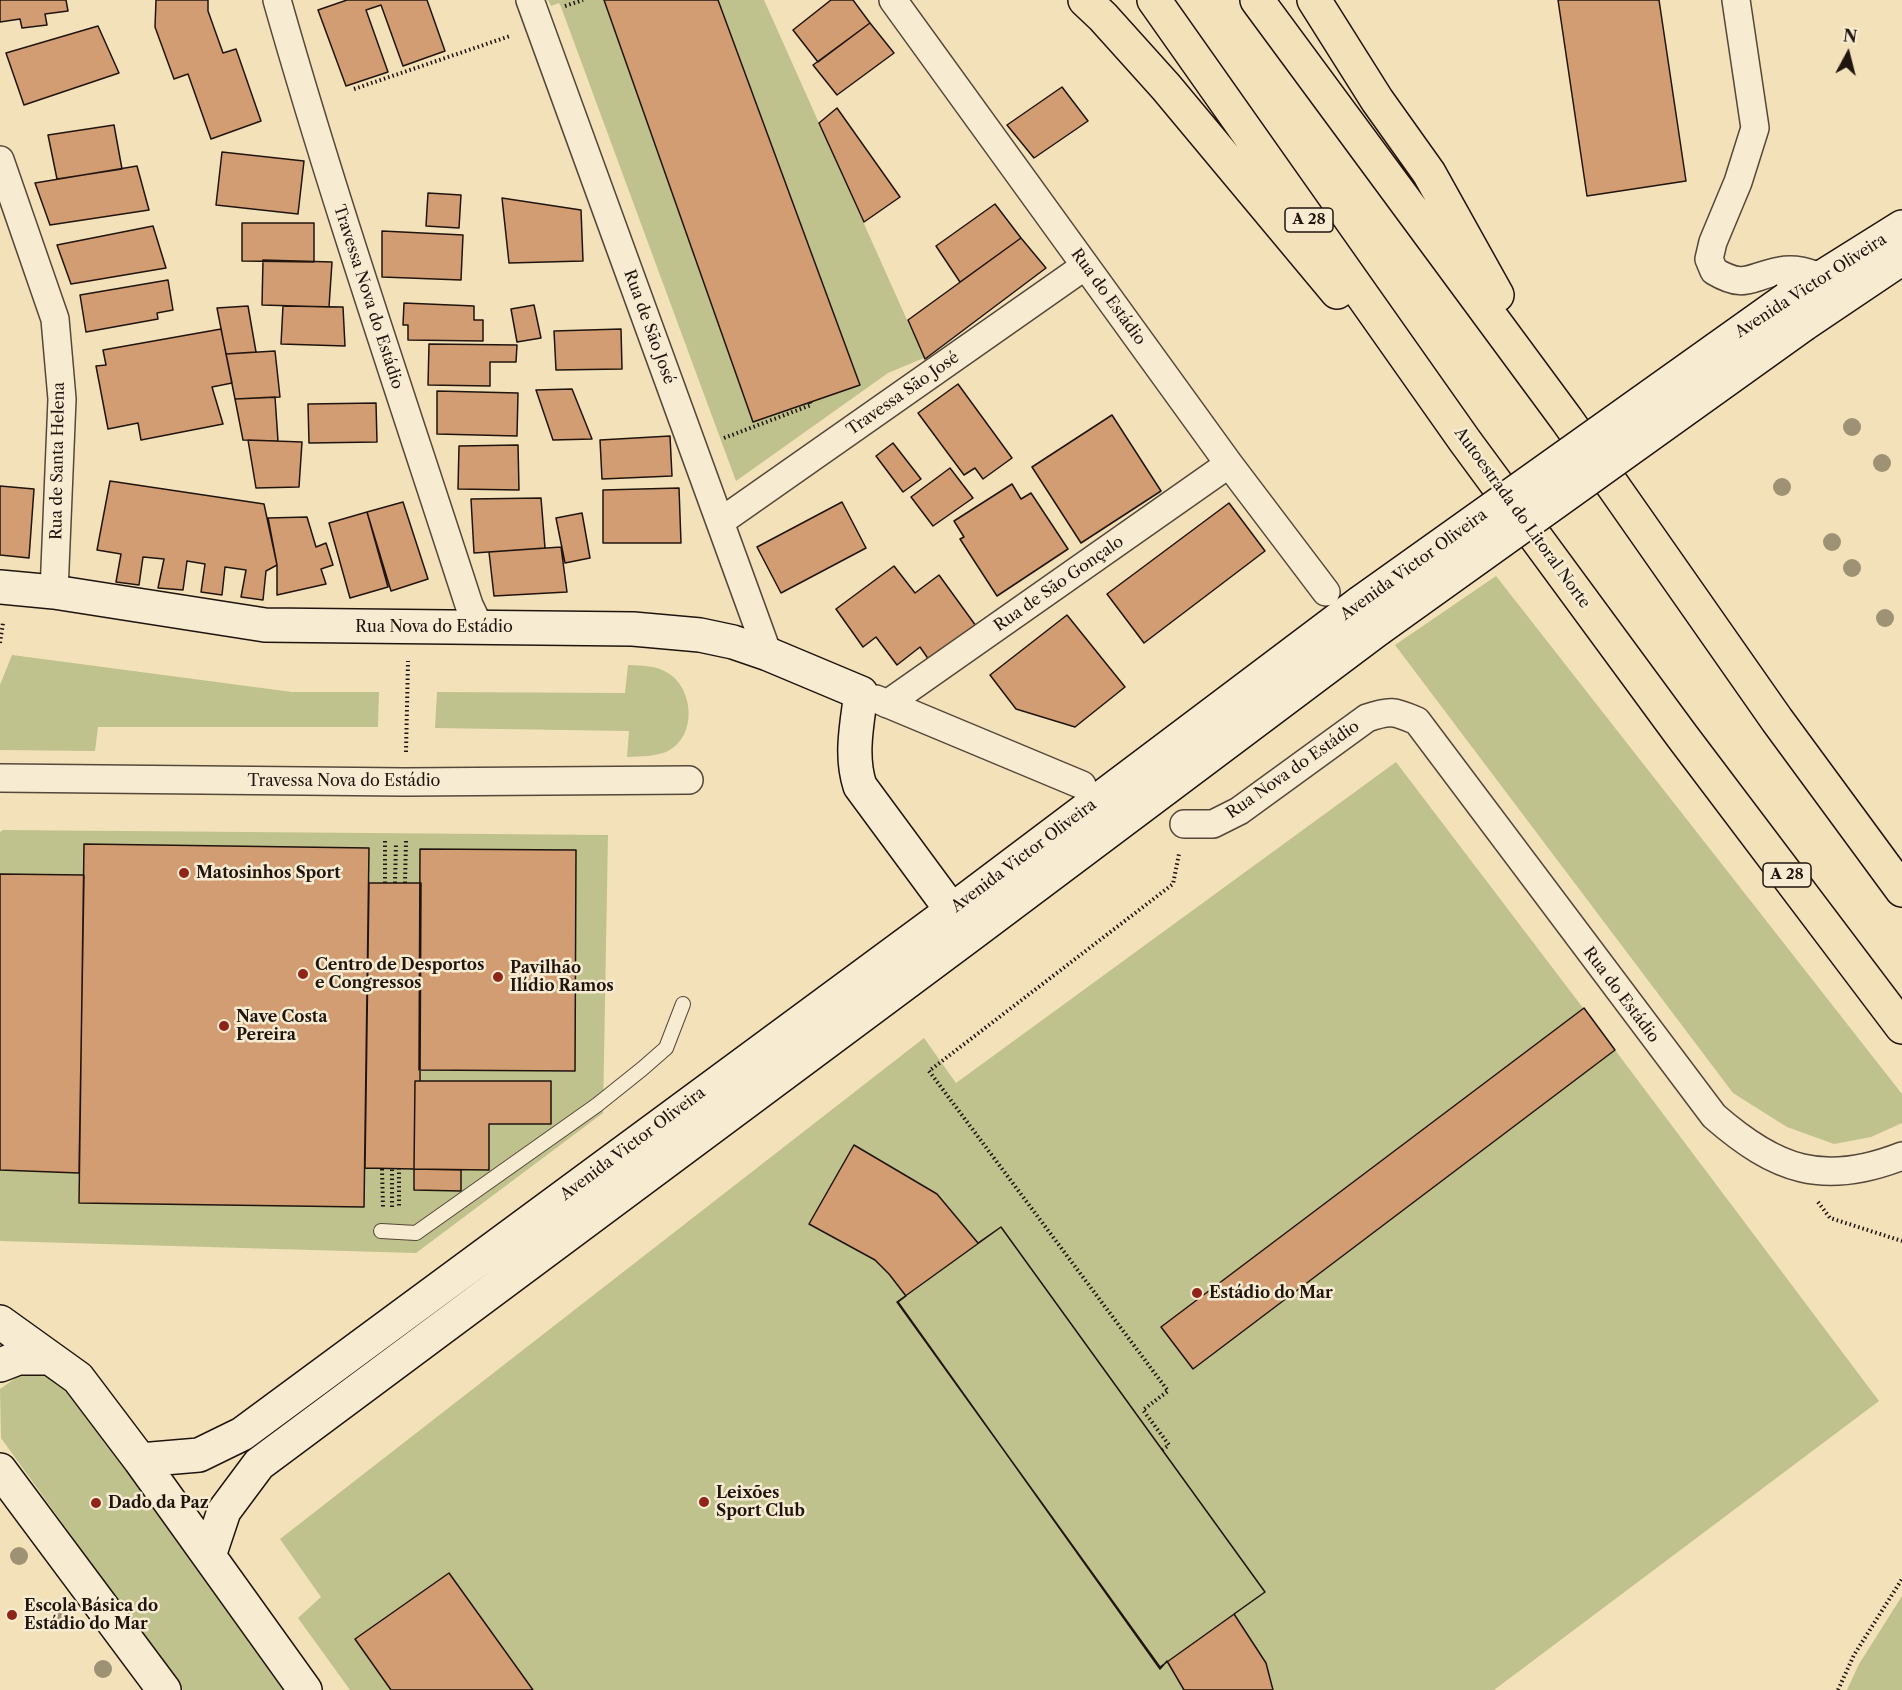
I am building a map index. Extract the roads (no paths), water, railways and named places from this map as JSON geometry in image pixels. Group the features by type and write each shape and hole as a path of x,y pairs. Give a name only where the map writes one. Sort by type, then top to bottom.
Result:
{"highway":[{"path":"1085,0 1110,24 1166,87 1278,224 1465,441"},
{"name":"Autoestrada do Litoral Norte","path":"1154,0 1465,441 1682,736 1902,1027"},
{"path":"1257,0 1567,420 1777,720 1902,890"},
{"path":"1314,0 1377,100 1428,173 1567,420"}],"street":[{"name":"Travessa Nova do Estádio","path":"277,0 314,128 366,292 479,626"},
{"name":"Rua de São José","path":"530,0 768,654"},
{"name":"Rua do Estádio","path":"893,0 1229,464 1326,592"},
{"path":"1736,0 1755,129 1709,259 1714,272 1738,281 1756,279 1780,271 1802,270 1821,277"},
{"name":"Rua de Santa Helena","path":"0,160 12,230 55,319 62,399 54,592"},
{"name":"Avenida Victor Oliveira","path":"140,1460 199,1455 242,1434 1378,629 1796,312 1821,277 1902,227"},
{"name":"Avenida Victor Oliveira","path":"209,1556 224,1511 259,1464 961,923 1360,603 1796,312 1902,258"},
{"name":"Travessa São José","path":"720,522 1085,266"},
{"name":"Rua de São Gonçalo","path":"874,698 1229,464"},
{"name":"Rua Nova do Estádio","path":"1,602 54,592 265,625 633,629 700,635 734,642 768,654 1082,785"},
{"path":"874,698 855,741 854,769 860,786 961,923"},
{"name":"Rua Nova do Estádio","path":"1184,824 1213,824 1239,810 1367,718 1386,711 1401,714"},
{"name":"Rua do Estádio","path":"1401,714 1417,721 1424,729 1702,1103 1714,1116 1737,1136 1761,1152 1790,1165 1818,1171 1844,1172 1873,1167 1902,1156"},
{"name":"Travessa Nova do Estádio","path":"0,778 405,782 688,780"},
{"path":"0,1322 78,1378 140,1460 305,1690"},
{"path":"0,1365 18,1358 50,1358"},
{"path":"0,1470 164,1690"}],"lane":[{"path":"381,1231 416,1233 597,1105 666,1048 683,1004"}],"place":[{"name":"Matosinhos Sport","path":"184,873"},
{"name":"Centro de Desportos e Congressos","path":"303,974"},
{"name":"Pavilhão Ilídio Ramos","path":"498,977"},
{"name":"Nave Costa Pereira","path":"224,1026"},
{"name":"Estádio do Mar","path":"1197,1293"},
{"name":"Leixões Sport Club","path":"704,1502"},
{"name":"Dado da Paz","path":"96,1503"},
{"name":"Escola Básica do Estádio do Mar","path":"12,1615"}]}
